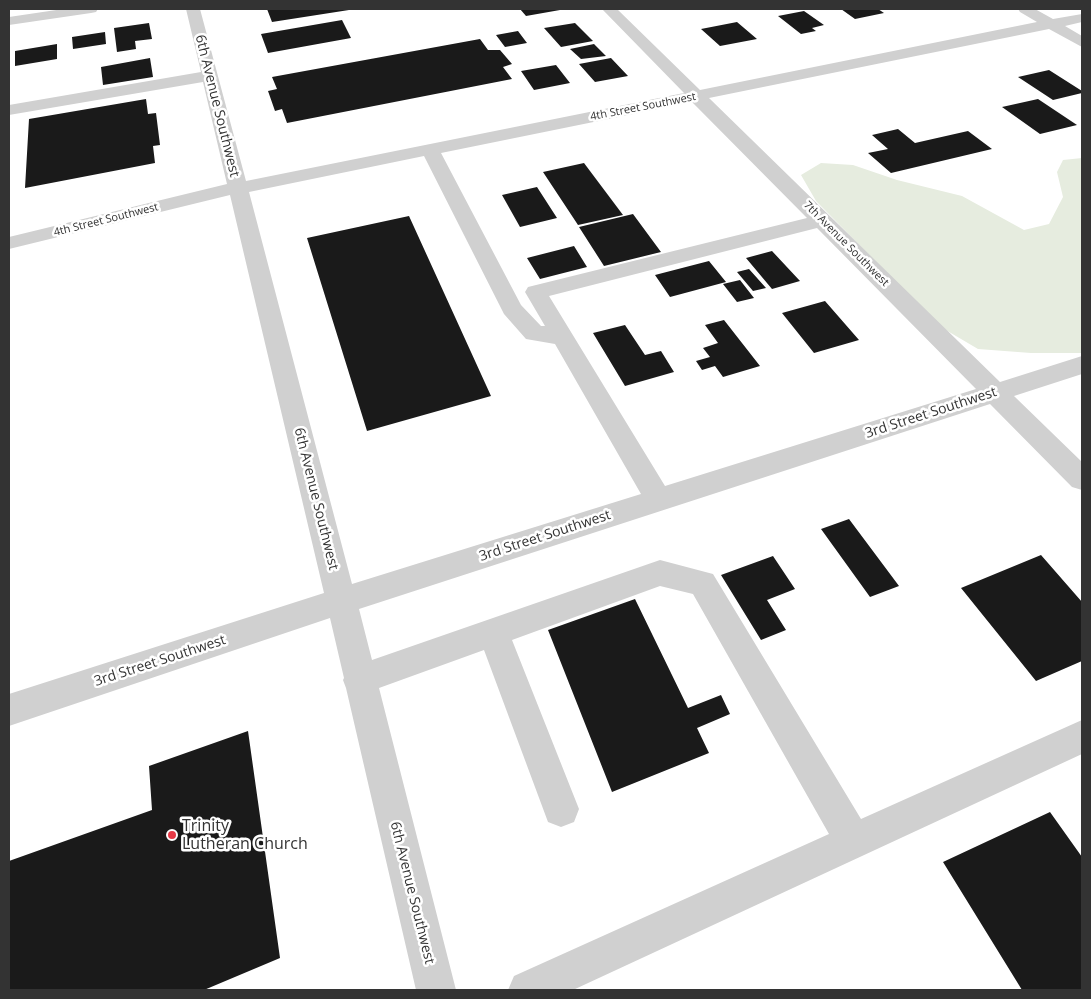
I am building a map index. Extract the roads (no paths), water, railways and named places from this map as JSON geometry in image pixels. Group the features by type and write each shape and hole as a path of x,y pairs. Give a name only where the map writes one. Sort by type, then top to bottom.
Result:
{"street":[{"path":"9,21 91,9"},
{"name":"6th Avenue Southwest","path":"193,9 436,990"},
{"name":"7th Avenue Southwest","path":"609,9 699,96 1082,480"},
{"path":"1025,9 1082,42"},
{"name":"4th Street Southwest","path":"9,243 203,196 1082,18"},
{"path":"9,110 209,76"},
{"path":"430,150 512,309 534,333 562,336"},
{"name":"4th Street Southwest","path":"9,227 62,214 203,196"},
{"path":"659,500 536,292 823,220"},
{"name":"3rd Street Southwest","path":"9,710 341,601 1082,365"},
{"path":"359,680 660,573 703,583 854,842"},
{"path":"493,632 561,808"},
{"path":"528,990 1082,737"}],"place":[{"name":"Trinity Lutheran Church","path":"172,835"}]}
